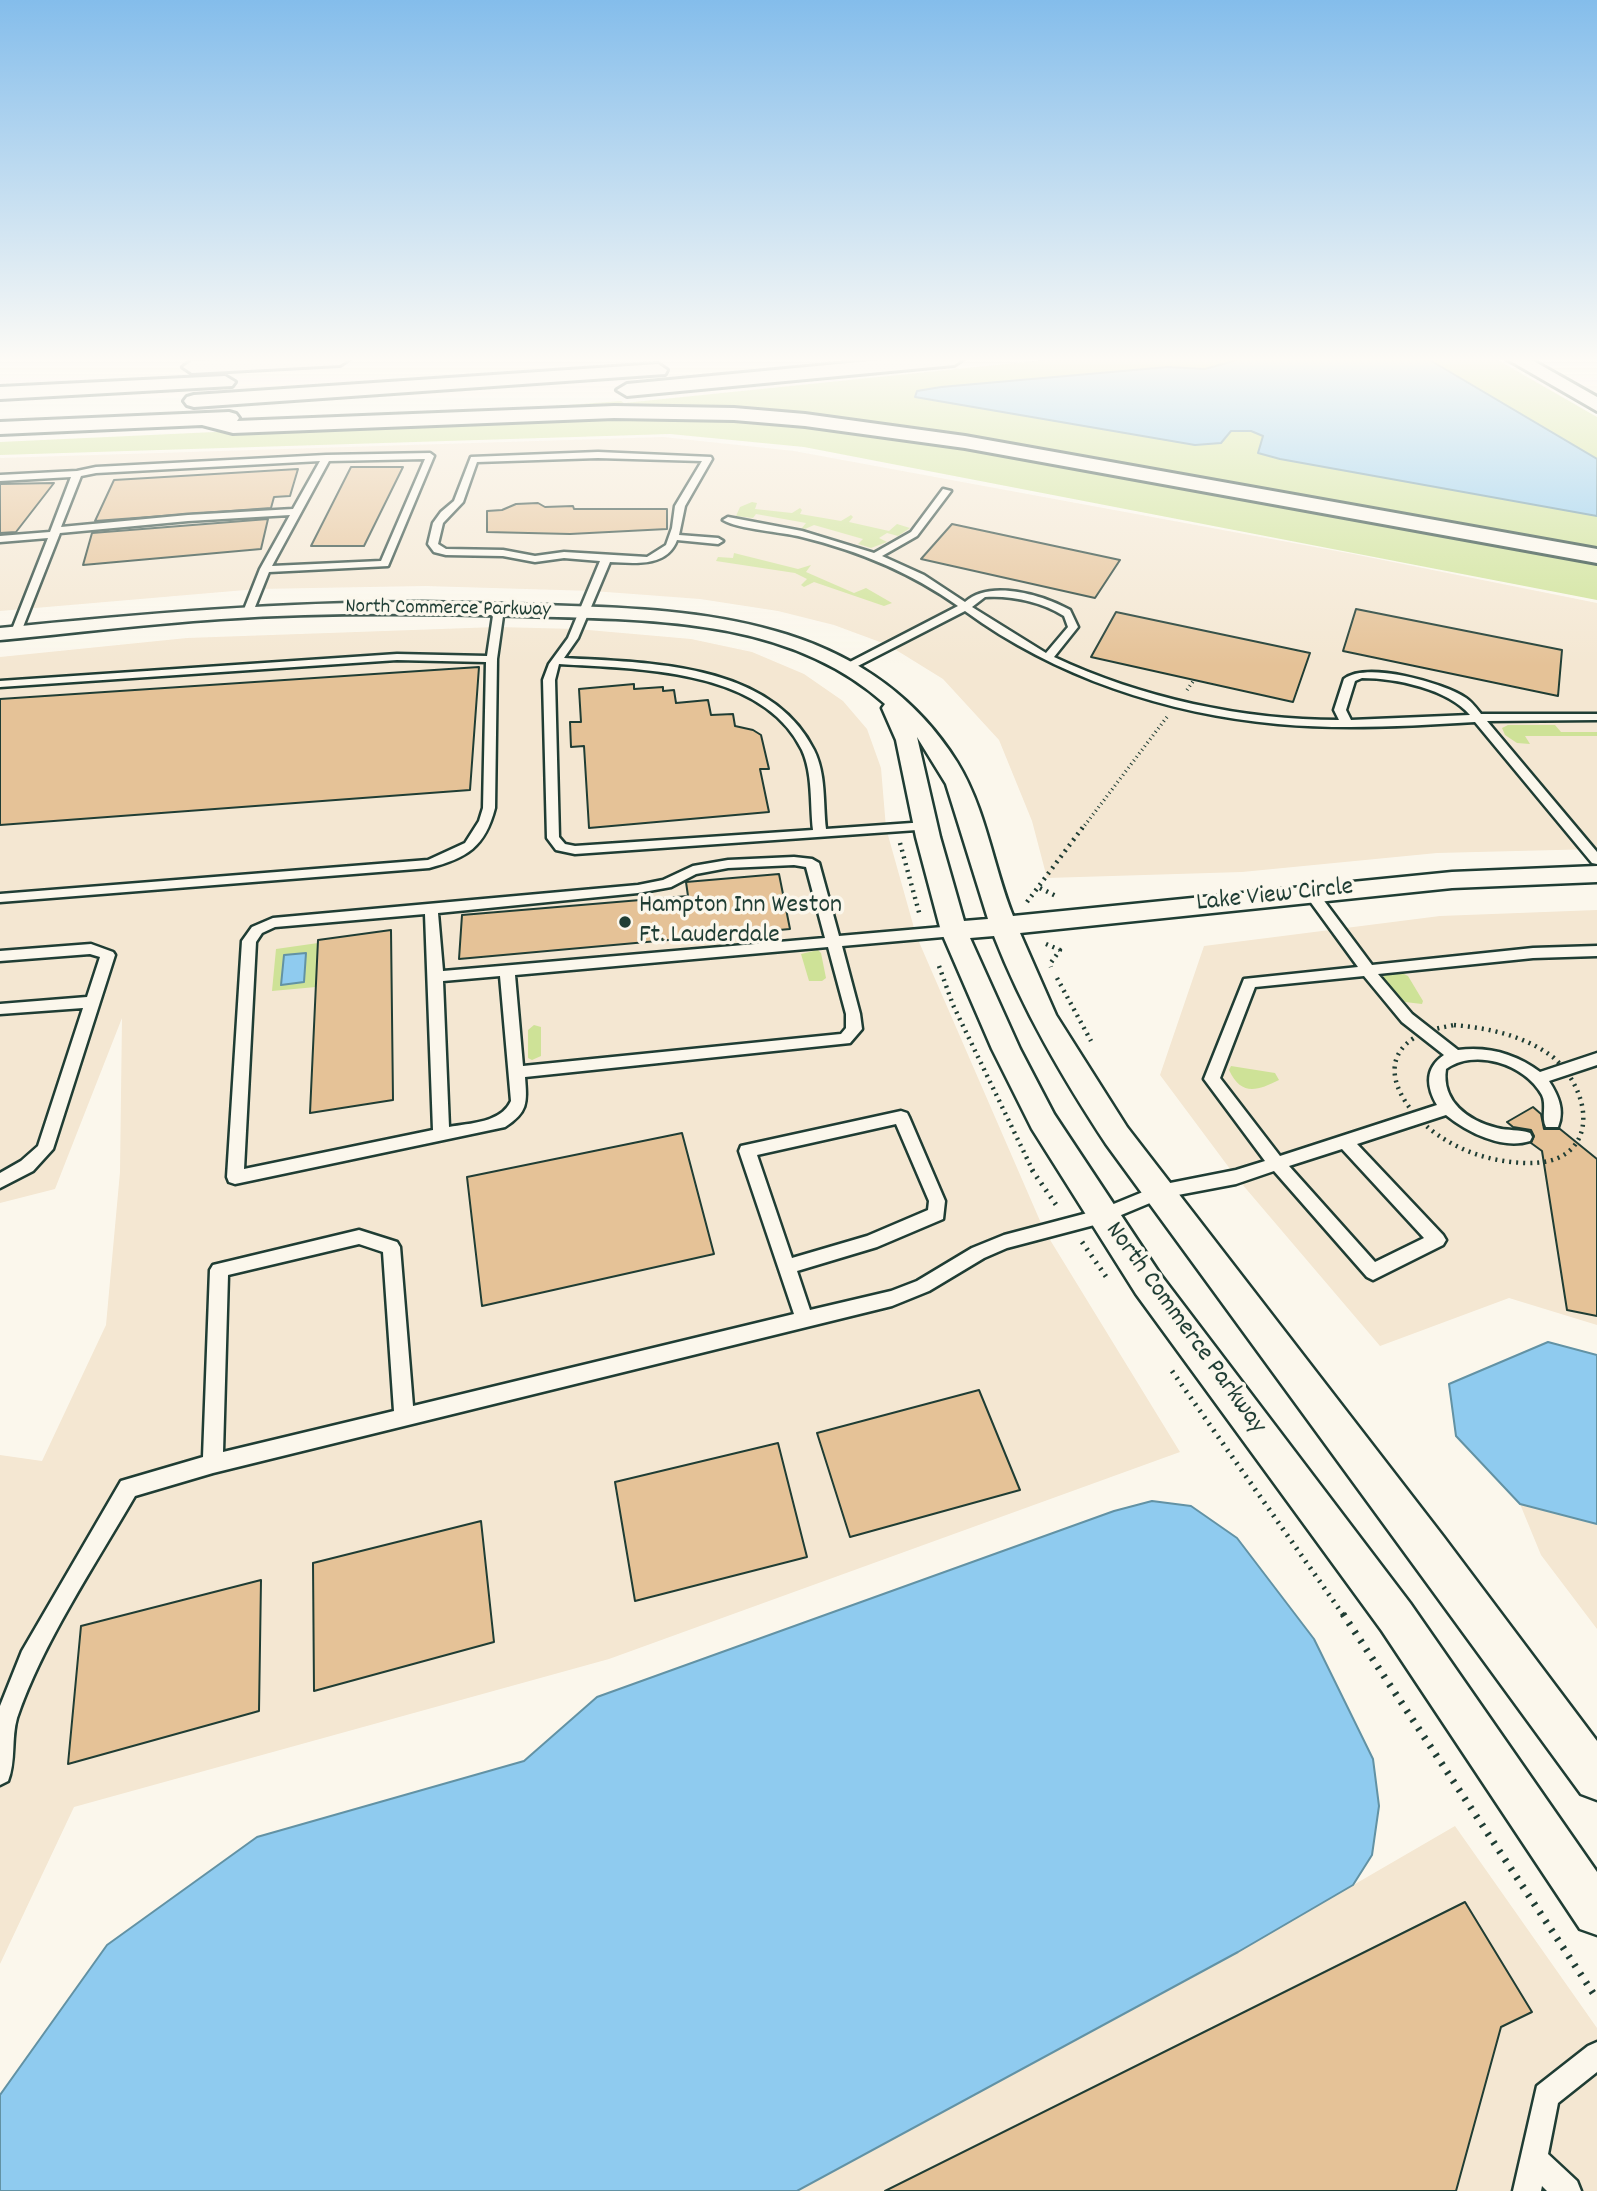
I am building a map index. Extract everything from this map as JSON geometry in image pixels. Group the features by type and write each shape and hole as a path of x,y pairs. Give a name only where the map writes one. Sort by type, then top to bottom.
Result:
{"highway":[{"path":"1072,461 1597,556"}],"street":[{"name":"North Commerce Parkway","path":"8,633 248,612 388,608 499,609 668,617 743,629 802,646 848,667 881,690 920,727 944,758 966,805 990,889 1018,924 1042,1014 1104,1118 1454,1582 1597,1778"},
{"name":"North Commerce Parkway","path":"881,690 896,712 907,740 954,931 1043,1121 1148,1284 1396,1617 1597,1912"},
{"name":"Lake View Circle","path":"954,931 1452,880 1597,873"}],"lane":[{"path":"0,478 264,461"},
{"path":"248,612 265,569 324,461"},
{"path":"265,569 385,564 428,461"},
{"path":"473,461 458,502 438,523 433,544 437,550 503,553 535,559 564,555 649,560 670,547 677,512 707,461"},
{"path":"8,633 57,532 77,474"},
{"path":"873,557 914,534 946,491"},
{"path":"0,539 188,518 297,512"},
{"path":"728,520 802,535 873,557 919,576 1008,636 1047,657 1098,679 1179,701 1276,720 1347,724 1597,718"},
{"path":"674,537 718,541"},
{"path":"606,559 573,638 557,661 549,680 553,838 561,847 575,850 926,825"},
{"path":"848,667 965,607 983,594 996,593 1050,606 1065,612 1072,620 1073,627 1057,649 1047,657"},
{"path":"0,898 429,864 454,856 473,845 484,828 489,808 492,659 499,609"},
{"path":"0,684 397,657 492,659"},
{"path":"557,661 673,670 713,679 746,692 773,708 795,728 808,750 820,832"},
{"path":"1347,724 1340,710 1350,679 1361,675 1441,689 1465,702 1597,860"},
{"path":"506,971 519,1101 513,1114 499,1123 235,1177 249,941 257,930 273,923 638,889 666,884 693,870 728,864 794,860 812,863 853,1014 854,1029 845,1039 517,1072"},
{"path":"1311,893 1386,995 1423,1031 1454,1055"},
{"path":"431,909 436,977 440,1135"},
{"path":"436,977 834,944 954,931"},
{"path":"0,956 91,949 108,955 45,1149 27,1166 0,1181"},
{"path":"1346,1143 1437,1241 1373,1272 1277,1164 1212,1079 1249,983 1533,953 1597,951"},
{"path":"0,1009 93,1002"},
{"path":"1524,1137 1489,1133 1466,1123 1448,1108 1437,1092 1434,1076 1441,1063 1454,1055 1474,1052 1497,1055 1520,1064 1539,1078 1551,1095 1555,1111 1552,1122"},
{"path":"1539,1078 1597,1059"},
{"path":"0,1773 5,1721 30,1659 128,1488 213,1464 892,1298 923,1286 978,1252 1004,1242 1102,1216 1160,1192 1236,1177 1448,1108"},
{"path":"786,1267 871,1241 937,1214 937,1202 901,1117 747,1151 786,1267 805,1321"},
{"path":"213,1464 219,1270 244,1264 359,1237 391,1247 404,1419"},
{"path":"1527,2191 1546,2095 1597,2055"},
{"path":"1534,2158 1567,2191"}],"path":[{"path":"1093,1044 1049,964 1060,950 1039,942 1018,924 1023,906 1040,888 1194,680"},
{"path":"1454,1025 1490,1029 1527,1042 1565,1070 1581,1090 1587,1103 1588,1128 1574,1149 1548,1161 1512,1163 1474,1153 1438,1135 1418,1118 1401,1096 1394,1069 1402,1046 1423,1031 1454,1025"}],"shaded area":[{"path":"0,461 850,461 1353,554 1597,603 1597,849 1437,853 1242,872 1047,878 1032,821 999,740 943,679 888,645 834,625 778,611 700,599 593,591 425,586 257,589 0,611"},
{"path":"497,627 577,629 691,639 752,652 804,674 843,701 867,729 881,768 886,828 916,935 1044,1230 1180,1452 609,1659 74,1807 0,1964 0,1455 42,1461 106,1325 120,1172 122,1018 55,1189 0,1203 0,657 187,638"},
{"path":"1597,910 1597,1325 1509,1298 1380,1346 1236,1177 1160,1075 1204,946 1440,916"},
{"path":"1520,1504 1597,1524 1597,1629 1541,1555"},
{"path":"1455,1826 1597,2028 1597,2191 797,2191 1238,1952"}],"green space":[{"path":"878,461 1049,461 1597,563 1597,600"},
{"path":"1072,461 1597,461 1597,549"},
{"path":"752,502 757,503 755,509 792,513 800,508 800,514 841,521 851,515 853,517 849,522 889,531 897,524 910,528 898,536 887,533 879,538 887,542 871,548 858,544 863,539 814,525 802,528 806,523 756,514 753,518 736,516 740,507"},
{"path":"734,553 798,569 811,565 806,572 854,593 866,588 892,603 884,606 814,582 804,587 801,585 807,579 795,573 716,561 718,557 733,558"},
{"path":"1508,725 1555,725 1561,732 1597,732 1597,736 1525,736 1530,744 1517,743 1505,735 1502,728"},
{"path":"318,943 316,987 272,991 276,949"},
{"path":"818,950 826,978 822,981 809,981 801,954"},
{"path":"1400,972 1408,976 1423,1001 1422,1004 1405,1002 1383,978 1386,973"},
{"path":"534,1025 541,1027 541,1056 532,1060 528,1058 528,1030"},
{"path":"1231,1066 1275,1073 1279,1080 1264,1087 1250,1089 1239,1084 1234,1078 1229,1070"}],"water":[{"path":"1292,461 1597,461 1597,516"},
{"path":"306,953 304,982 281,985 284,955"},
{"path":"1548,1342 1597,1355 1597,1524 1520,1504 1456,1436 1449,1384"},
{"path":"1152,1501 1191,1506 1237,1538 1314,1639 1373,1759 1379,1806 1372,1855 1353,1885 1238,1952 797,2191 0,2191 0,2095 107,1945 257,1837 524,1761 597,1697 1114,1511"}],"building":[{"path":"351,467 403,467 364,546 311,546"},
{"path":"298,469 290,496 274,497 271,508 95,521 114,480"},
{"path":"54,483 16,532 0,533 0,484"},
{"path":"538,503 545,507 573,506 574,509 667,509 667,529 570,534 487,532 487,511 502,510 516,504"},
{"path":"268,519 261,549 83,565 92,533"},
{"path":"952,524 1120,560 1095,598 921,559"},
{"path":"1356,609 1562,650 1558,696 1343,651"},
{"path":"1116,612 1310,653 1293,702 1091,657"},
{"path":"479,667 470,790 0,825 0,699"},
{"path":"634,684 634,689 663,687 663,691 674,690 676,703 708,700 711,715 733,714 735,726 753,730 761,735 769,769 760,769 769,812 589,828 584,746 571,747 570,722 581,722 579,689"},
{"name":"Hampton Inn Weston Ft. Lauderdale","path":"779,874 790,929 459,959 462,915 688,896 686,882"},
{"path":"391,930 393,1100 310,1113 318,940"},
{"path":"1533,1107 1541,1114 1544,1129 1560,1129 1597,1159 1597,1316 1567,1310 1542,1151 1531,1143 1534,1136 1531,1130 1513,1127 1507,1122"},
{"path":"682,1133 714,1254 482,1306 467,1177"},
{"path":"979,1390 1020,1490 850,1537 817,1433"},
{"path":"778,1443 807,1557 635,1601 615,1482"},
{"path":"481,1521 494,1642 314,1691 313,1563"},
{"path":"261,1580 259,1711 68,1764 81,1626"},
{"path":"1465,1902 1532,2012 1501,2027 1456,2191 885,2191"}],"place":[{"name":"Hampton Inn Weston Ft. Lauderdale","path":"625,922"}]}
